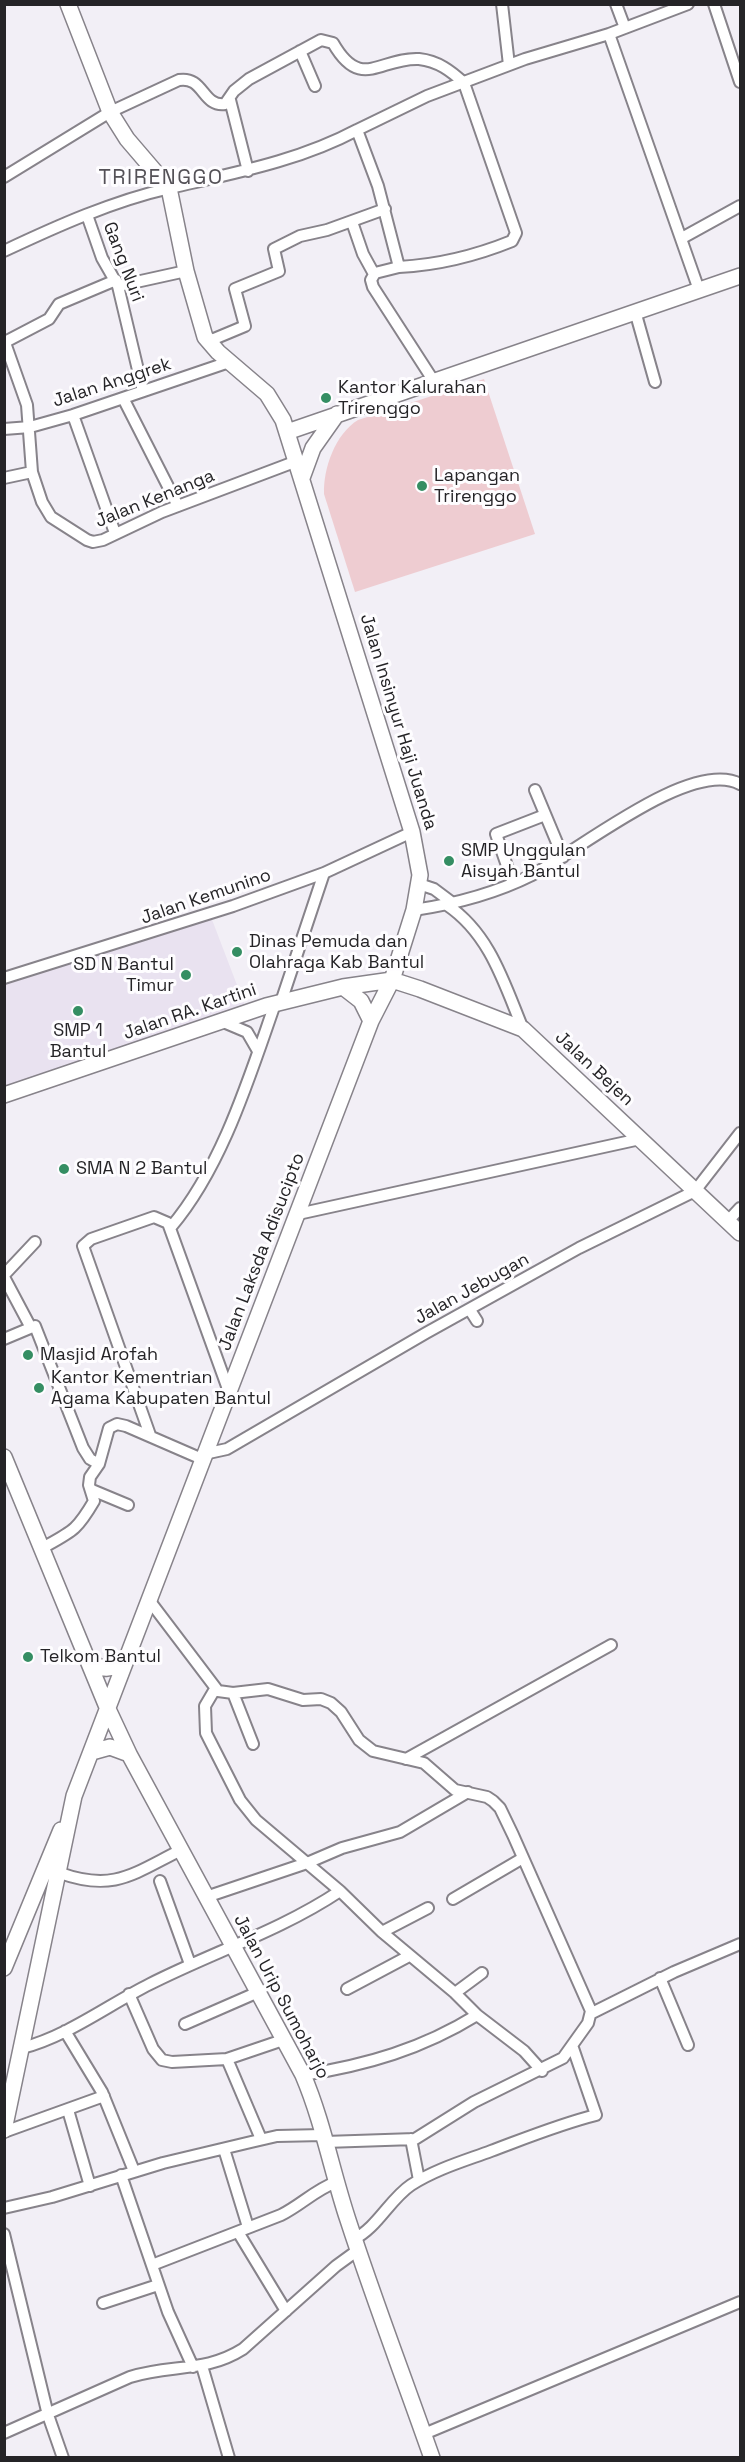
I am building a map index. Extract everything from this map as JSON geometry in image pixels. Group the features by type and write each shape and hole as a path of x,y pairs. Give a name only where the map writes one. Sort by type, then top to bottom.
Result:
{"main road":[{"name":"Jalan Insinyur Haji Juanda","path":"68,4 110,112 127,139 169,188 200,325 209,341 229,362 267,394 283,420 297,461 412,832 419,865 414,910 392,980"},
{"path":"287,432 741,276"},
{"path":"302,478 313,448 337,414"},
{"name":"Jalan RA. Kartini","path":"4,1095 278,1003 343,987 392,980"},
{"name":"Jalan Bejen","path":"392,980 523,1029 741,1233"},
{"name":"Jalan Laksda Adisucipto","path":"74,1796 228,1389 371,1022 392,980"},
{"path":"343,987 361,1000 371,1022"},
{"name":"Jalan Urip Sumoharjo","path":"4,1457 44,1547 107,1707 129,1754 256,1993 303,2075 356,2245 432,2457"},
{"path":"87,1657 95,1666 107,1670 117,1666 126,1657"},
{"path":"92,1752 110,1747 129,1754"},
{"path":"4,2131 60,1873 74,1796"},
{"path":"4,1968 74,1796"}],"street":[{"path":"502,4 509,65"},
{"path":"616,4 625,28"},
{"path":"4,251 87,215 169,188 248,171 316,148 411,103 509,65 609,34 688,4"},
{"path":"714,4 741,82"},
{"path":"609,34 699,290"},
{"path":"248,171 230,100 234,91 249,79 300,51 328,40 333,43 342,60 355,66 367,69 408,60 431,61 448,69 464,83 516,233 512,241 467,257 427,266 399,267 374,274 371,280 378,296 433,380"},
{"path":"300,51 315,86"},
{"path":"4,177 110,112 156,89 185,79 196,85 216,106 230,100"},
{"path":"357,130 385,209 399,267"},
{"path":"682,238 741,206"},
{"path":"209,341 244,326 235,289 279,271 274,249 300,236 352,222 385,209"},
{"name":"Gang Nuri","path":"87,215 102,258 117,283 143,391"},
{"path":"352,222 363,254 374,274"},
{"path":"5,341 49,319 58,304 117,283 186,271"},
{"path":"635,311 655,382"},
{"name":"Jalan Kenanga","path":"5,341 23,390 30,426 33,472 42,502 51,517 93,542 178,506 297,461"},
{"name":"Jalan Anggrek","path":"4,429 30,426 73,415 229,362"},
{"path":"123,398 178,506"},
{"path":"73,415 115,533"},
{"path":"4,478 33,472"},
{"path":"414,910 450,904 513,883 563,857 646,802 716,780 730,780 741,784"},
{"path":"535,790 563,857"},
{"path":"513,883 496,834 545,815"},
{"name":"Jalan Kemunino","path":"4,978 233,906 324,873 412,832"},
{"path":"171,1227 191,1203 207,1177 278,1003 324,873"},
{"path":"418,884 434,889 470,922 484,941 523,1029"},
{"path":"221,1021 247,1032 258,1051"},
{"name":"Jalan Jebugan","path":"203,1457 227,1449 426,1333 579,1248 695,1191 741,1133"},
{"path":"298,1214 640,1139"},
{"path":"728,1221 741,1208"},
{"path":"150,1436 83,1244 154,1217 171,1227 228,1389"},
{"path":"35,1242 4,1276 30,1326 34,1326 38,1332 83,1448 90,1459 99,1464"},
{"path":"470,1310 477,1321"},
{"path":"4,1339 30,1326"},
{"path":"44,1547 78,1527 94,1501 89,1485 90,1477 99,1464 110,1428 120,1425 203,1457"},
{"path":"92,1491 129,1505"},
{"path":"149,1600 215,1689 233,1693 268,1689 303,1700 325,1700 341,1712 368,1748 377,1754 424,1763 455,1790 487,1797 500,1808 592,2013"},
{"path":"406,1759 611,1645"},
{"path":"215,1689 205,1706 204,1718 209,1743 240,1800 256,1820 340,1891 409,1956 455,1992 477,2015 514,2041 542,2071"},
{"path":"233,1693 253,1744"},
{"path":"206,1897 307,1863 342,1848 400,1832 468,1792"},
{"path":"60,1873 88,1882 115,1881 180,1851"},
{"path":"453,1899 523,1858"},
{"path":"160,1881 190,1964"},
{"path":"22,2048 44,2042 129,1994 190,1964 295,1919 340,1891"},
{"path":"382,1932 428,1908"},
{"path":"4,2208 90,2186 134,2171 261,2139 411,2139 474,2102 542,2071 563,2058 573,2048 592,2013 660,1978 741,1944"},
{"path":"347,1989 409,1956"},
{"path":"455,1992 482,1973"},
{"path":"660,1978 688,2044"},
{"path":"185,2024 256,1993"},
{"path":"129,1994 150,2044 162,2060 172,2062 227,2059 283,2040"},
{"path":"303,2075 348,2068 395,2055 446,2035 477,2015"},
{"path":"65,2031 104,2096 134,2171"},
{"path":"4,2433 144,2372 222,2361 243,2349 336,2266 396,2197 419,2180 553,2128 596,2115 573,2048"},
{"path":"227,2059 261,2139"},
{"path":"4,2131 104,2096"},
{"path":"69,2110 90,2186"},
{"path":"411,2139 419,2180"},
{"path":"224,2149 248,2227"},
{"path":"121,2175 158,2285 198,2366 225,2456"},
{"path":"152,2265 281,2215 298,2206 314,2192 336,2182"},
{"path":"238,2232 286,2311"},
{"path":"4,2234 48,2415 63,2457"},
{"path":"103,2303 158,2285"},
{"path":"424,2434 741,2302"}],"shaded area":[{"name":"Lapangan Trirenggo","path":"484,379 535,534 355,592 324,494 328,463 337,443 350,426 358,420"},
{"name":"SMP 1 Bantul","path":"211,917 245,1006 5,1090 4,984"}],"place":[{"name":"Kantor Kalurahan Trirenggo","path":"326,398"},
{"name":"Lapangan Trirenggo","path":"422,486"},
{"name":"SMP Unggulan Aisyah Bantul","path":"449,861"},
{"name":"Dinas Pemuda dan Olahraga Kab Bantul","path":"237,952"},
{"name":"SD N Bantul Timur","path":"186,975"},
{"name":"SMP 1 Bantul","path":"78,1011"},
{"name":"SMA N 2 Bantul","path":"64,1169"},
{"name":"Masjid Arofah","path":"28,1355"},
{"name":"Kantor Kementrian Agama Kabupaten Bantul","path":"39,1388"},
{"name":"Telkom Bantul","path":"28,1657"}],"district":[{"name":"TRIRENGGO","path":"161,178"}]}
